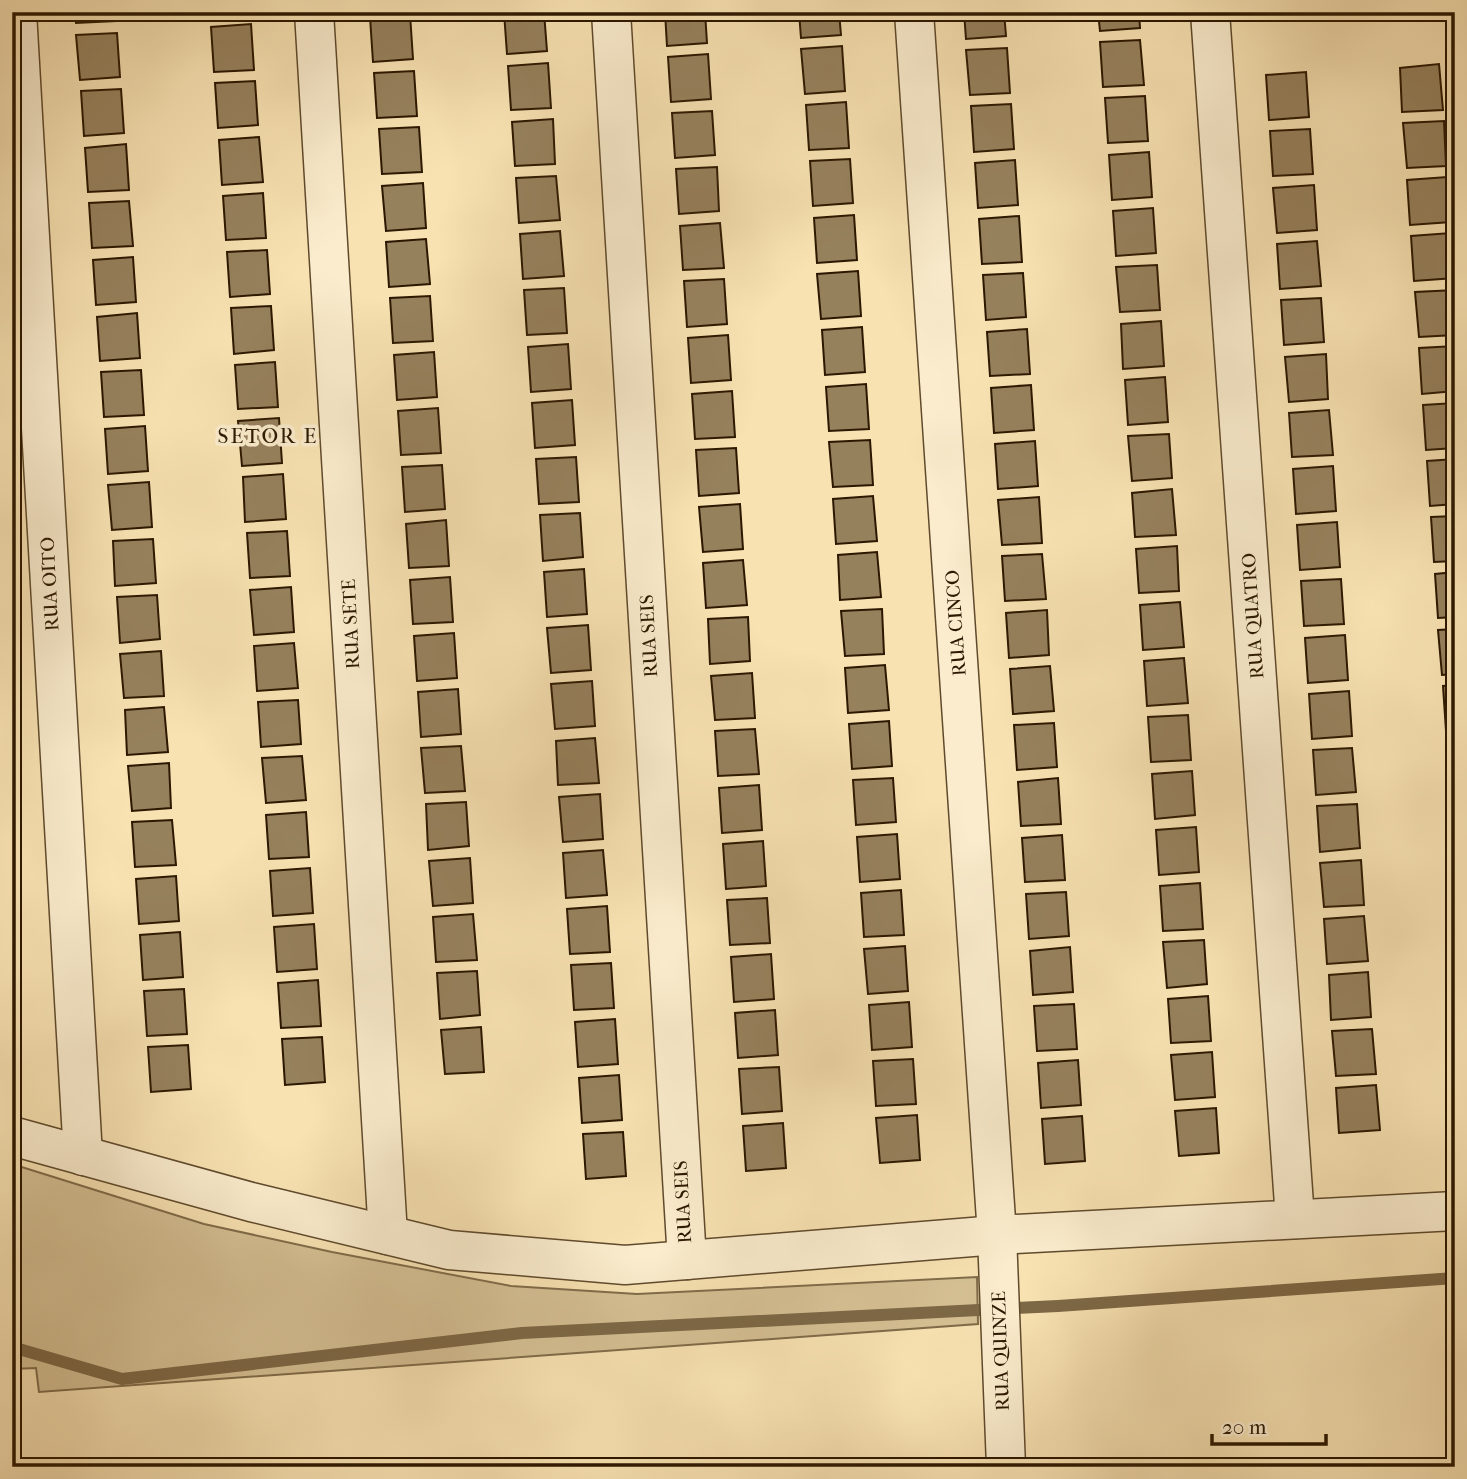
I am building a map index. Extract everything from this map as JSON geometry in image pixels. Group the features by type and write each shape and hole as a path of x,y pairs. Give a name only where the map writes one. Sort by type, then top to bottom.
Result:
{"street":[{"name":"RUA OITO","path":"17,12 83,1156"},
{"name":"RUA SETE","path":"314,12 388,1235"},
{"name":"RUA SEIS","path":"611,12 687,1260"},
{"name":"RUA CINCO","path":"914,12 997,1235"},
{"name":"RUA QUATRO","path":"1210,12 1295,1219"},
{"path":"12,1136 250,1202 449,1250 625,1265 997,1235 1455,1211"},
{"name":"RUA QUINZE","path":"997,1235 1006,1467"}],"shaded area":[{"path":"12,1164 204,1224 332,1252 511,1286 637,1294 977,1277 978,1324 39,1392 36,1368 12,1369"}],"building":[{"path":"75,12 116,12 116,21 76,23"},
{"path":"210,12 250,12 250,13 210,16"},
{"path":"504,12 544,12 547,51 507,54"},
{"path":"665,12 705,12 707,43 667,46"},
{"path":"799,12 839,12 841,35 801,38"},
{"path":"964,12 1004,12 1006,36 966,39"},
{"path":"1098,12 1139,12 1140,28 1100,31"},
{"path":"410,14 413,59 373,62 370,17"},
{"path":"251,24 254,70 214,72 211,27"},
{"path":"117,33 120,77 80,80 76,35"},
{"path":"1140,40 1144,85 1103,87 1100,42"},
{"path":"842,46 845,91 805,94 801,49"},
{"path":"1007,48 1010,93 970,95 966,50"},
{"path":"708,54 711,99 671,102 668,57"},
{"path":"548,63 551,108 511,110 508,66"},
{"path":"1439,64 1443,110 1402,112 1400,68"},
{"path":"414,71 417,116 377,118 374,73"},
{"path":"1306,72 1309,117 1269,120 1266,75"},
{"path":"255,81 258,125 218,128 215,83"},
{"path":"121,89 124,133 84,136 81,91"},
{"path":"1145,96 1148,141 1108,143 1105,98"},
{"path":"846,102 849,148 809,150 806,105"},
{"path":"1011,104 1014,149 974,152 971,106"},
{"path":"712,111 715,155 675,158 672,113"},
{"path":"553,119 555,164 515,166 512,122"},
{"path":"1444,121 1446,166 1407,168 1403,123"},
{"path":"419,127 422,172 382,174 379,129"},
{"path":"1310,129 1313,174 1273,176 1270,131"},
{"path":"259,137 263,182 222,185 219,140"},
{"path":"126,144 129,190 88,192 85,148"},
{"path":"1149,152 1152,197 1112,200 1109,155"},
{"path":"850,159 853,203 813,206 810,161"},
{"path":"1015,160 1018,205 978,208 975,163"},
{"path":"717,167 719,211 679,214 676,169"},
{"path":"556,176 560,220 519,223 516,178"},
{"path":"1447,177 1451,222 1410,225 1407,180"},
{"path":"423,183 426,228 386,231 382,186"},
{"path":"1314,185 1317,230 1277,233 1273,188"},
{"path":"263,193 266,238 226,240 223,196"},
{"path":"129,201 133,246 92,248 89,203"},
{"path":"1153,208 1156,253 1116,256 1113,211"},
{"path":"854,215 857,260 817,263 814,218"},
{"path":"1019,216 1022,262 982,264 979,219"},
{"path":"720,223 724,268 683,270 680,226"},
{"path":"560,231 564,276 523,279 520,234"},
{"path":"1451,233 1455,278 1414,281 1411,236"},
{"path":"426,239 430,284 389,287 386,242"},
{"path":"1317,241 1321,286 1280,289 1277,244"},
{"path":"267,250 270,294 230,297 227,252"},
{"path":"133,257 136,302 96,305 93,260"},
{"path":"1157,265 1160,310 1120,312 1116,267"},
{"path":"858,271 861,316 821,319 817,274"},
{"path":"1023,273 1026,317 986,320 983,275"},
{"path":"724,279 727,324 687,327 684,281"},
{"path":"564,288 567,333 527,335 524,290"},
{"path":"1455,290 1455,335 1419,337 1415,292"},
{"path":"430,296 433,341 393,343 390,298"},
{"path":"1321,298 1324,342 1284,345 1281,300"},
{"path":"271,306 274,350 234,354 231,308"},
{"path":"137,313 140,358 100,361 97,317"},
{"path":"1161,321 1164,366 1123,369 1121,324"},
{"path":"862,327 865,372 825,375 822,330"},
{"path":"1027,329 1030,374 990,376 987,332"},
{"path":"728,335 731,380 691,383 688,338"},
{"path":"568,344 571,389 531,392 528,347"},
{"path":"1455,346 1455,391 1422,394 1419,348"},
{"path":"434,352 437,397 397,400 394,355"},
{"path":"1326,354 1328,399 1289,402 1285,357"},
{"path":"275,362 278,407 238,409 235,365"},
{"path":"141,370 144,415 104,417 101,372"},
{"path":"1165,377 1168,422 1128,425 1125,380"},
{"path":"866,384 869,429 829,431 826,387"},
{"path":"1031,385 1034,430 994,433 991,388"},
{"path":"732,391 735,437 695,439 692,394"},
{"path":"572,400 575,445 535,448 532,403"},
{"path":"1455,403 1455,448 1426,450 1423,405"},
{"path":"438,408 441,453 401,455 398,411"},
{"path":"1329,410 1333,455 1292,457 1289,413"},
{"path":"279,418 282,463 242,466 238,421"},
{"path":"145,426 148,471 108,474 105,429"},
{"path":"1169,434 1172,478 1132,481 1128,436"},
{"path":"870,440 873,485 833,487 829,442"},
{"path":"1035,441 1038,486 998,489 995,444"},
{"path":"736,448 739,493 699,496 696,450"},
{"path":"576,457 579,502 539,504 536,459"},
{"path":"1455,459 1455,504 1430,506 1427,461"},
{"path":"442,465 445,509 405,512 402,467"},
{"path":"1333,466 1336,511 1296,514 1293,469"},
{"path":"283,474 286,519 245,522 243,477"},
{"path":"149,482 152,527 112,530 108,485"},
{"path":"1172,489 1176,535 1135,537 1132,493"},
{"path":"873,496 877,541 836,544 833,499"},
{"path":"1039,497 1042,543 1002,545 998,500"},
{"path":"740,504 743,549 703,552 699,507"},
{"path":"580,513 583,557 543,561 540,515"},
{"path":"1455,516 1455,561 1434,562 1431,517"},
{"path":"446,520 449,566 409,568 406,524"},
{"path":"1337,522 1340,567 1300,570 1297,525"},
{"path":"287,531 290,576 250,578 247,533"},
{"path":"153,539 156,583 115,586 113,541"},
{"path":"1177,546 1179,591 1139,593 1136,549"},
{"path":"877,552 881,597 840,600 838,555"},
{"path":"1042,554 1046,599 1005,601 1002,556"},
{"path":"743,560 747,605 706,608 703,563"},
{"path":"584,569 587,614 547,617 544,572"},
{"path":"1455,572 1455,617 1438,618 1435,574"},
{"path":"450,577 453,622 413,624 410,580"},
{"path":"1341,579 1344,624 1304,626 1301,581"},
{"path":"291,587 294,632 254,635 250,590"},
{"path":"157,595 160,639 120,643 117,597"},
{"path":"1180,602 1184,647 1143,650 1140,605"},
{"path":"882,609 884,654 845,656 841,611"},
{"path":"1047,610 1049,655 1009,658 1006,613"},
{"path":"748,617 750,661 710,664 708,619"},
{"path":"588,625 591,670 551,673 547,628"},
{"path":"1455,629 1455,674 1442,675 1438,630"},
{"path":"454,633 457,678 417,681 414,636"},
{"path":"1345,635 1348,680 1308,683 1305,638"},
{"path":"294,643 298,688 257,691 254,646"},
{"path":"161,651 164,696 124,698 120,654"},
{"path":"1184,658 1188,703 1147,706 1144,661"},
{"path":"885,665 889,710 848,713 845,668"},
{"path":"1050,666 1054,711 1013,714 1010,669"},
{"path":"752,673 755,718 715,720 711,676"},
{"path":"592,681 595,726 555,729 551,684"},
{"path":"1455,685 1455,730 1446,731 1443,686"},
{"path":"458,689 461,734 421,737 418,692"},
{"path":"1349,691 1352,736 1312,739 1309,694"},
{"path":"298,700 301,744 261,747 258,702"},
{"path":"164,707 168,752 127,755 125,710"},
{"path":"1188,715 1191,760 1151,762 1148,717"},
{"path":"889,721 892,766 852,769 849,724"},
{"path":"1054,723 1057,767 1017,770 1014,725"},
{"path":"755,729 759,774 718,776 715,731"},
{"path":"595,738 599,783 558,785 556,741"},
{"path":"1447,742 1455,742 1455,787 1450,787"},
{"path":"461,746 465,791 425,793 421,748"},
{"path":"1352,748 1356,792 1316,795 1313,750"},
{"path":"302,756 306,800 266,803 262,758"},
{"path":"169,763 171,808 132,811 128,766"},
{"path":"1192,771 1195,815 1155,819 1152,774"},
{"path":"893,778 896,822 856,825 853,780"},
{"path":"1058,778 1061,824 1021,826 1018,782"},
{"path":"759,785 762,830 722,833 719,788"},
{"path":"600,794 603,839 563,842 559,797"},
{"path":"1450,798 1455,798 1455,843 1454,843"},
{"path":"466,802 469,846 428,850 426,804"},
{"path":"1357,804 1360,848 1320,852 1317,806"},
{"path":"306,812 309,857 269,859 266,815"},
{"path":"172,820 176,865 135,867 132,822"},
{"path":"1196,827 1199,872 1159,875 1156,830"},
{"path":"897,834 900,879 860,882 857,837"},
{"path":"1062,835 1065,880 1025,882 1022,838"},
{"path":"763,841 766,886 726,889 723,844"},
{"path":"603,850 607,895 566,898 563,853"},
{"path":"470,858 473,903 433,906 429,861"},
{"path":"1361,860 1364,905 1324,907 1320,863"},
{"path":"310,868 313,913 273,916 270,871"},
{"path":"176,876 179,921 139,924 136,879"},
{"path":"1200,883 1203,929 1163,931 1160,886"},
{"path":"901,890 904,935 864,937 861,893"},
{"path":"1066,892 1069,936 1029,939 1026,894"},
{"path":"767,898 770,943 730,945 727,900"},
{"path":"607,906 610,952 570,954 567,909"},
{"path":"473,914 477,960 436,962 433,917"},
{"path":"1364,916 1368,961 1327,964 1324,919"},
{"path":"314,924 317,969 277,972 274,927"},
{"path":"180,932 183,977 143,980 140,935"},
{"path":"1204,940 1207,984 1167,988 1163,942"},
{"path":"905,946 908,991 868,994 864,949"},
{"path":"1070,947 1073,992 1033,995 1030,951"},
{"path":"771,954 774,999 734,1002 731,957"},
{"path":"611,963 614,1008 574,1010 571,965"},
{"path":"477,971 480,1015 440,1019 437,973"},
{"path":"1368,972 1371,1017 1331,1020 1329,975"},
{"path":"318,980 321,1026 281,1028 278,983"},
{"path":"184,989 187,1034 147,1036 144,991"},
{"path":"1208,996 1211,1041 1171,1043 1168,999"},
{"path":"909,1002 912,1047 872,1050 869,1005"},
{"path":"1074,1004 1077,1049 1037,1051 1034,1006"},
{"path":"775,1010 778,1055 738,1058 735,1013"},
{"path":"615,1019 618,1064 578,1067 575,1022"},
{"path":"481,1027 484,1072 445,1074 441,1030"},
{"path":"1372,1029 1376,1074 1336,1076 1332,1031"},
{"path":"322,1037 325,1082 285,1085 282,1039"},
{"path":"188,1045 191,1089 151,1092 148,1047"},
{"path":"1212,1052 1215,1097 1175,1100 1171,1055"},
{"path":"913,1059 916,1104 876,1106 873,1061"},
{"path":"1078,1060 1081,1105 1041,1108 1038,1063"},
{"path":"779,1067 782,1111 742,1114 739,1069"},
{"path":"619,1075 622,1120 582,1123 579,1078"},
{"path":"1376,1085 1380,1130 1339,1133 1336,1088"},
{"path":"1216,1108 1219,1153 1179,1156 1175,1111"},
{"path":"917,1115 920,1160 880,1163 876,1118"},
{"path":"1082,1116 1085,1161 1045,1164 1042,1119"},
{"path":"783,1123 786,1168 746,1171 743,1126"},
{"path":"623,1132 626,1176 586,1179 583,1134"}],"waterway":[{"path":"12,1347 122,1379 522,1333 1058,1306 1455,1278"}],"district":[{"name":"SETOR E","path":"268,436"}]}
